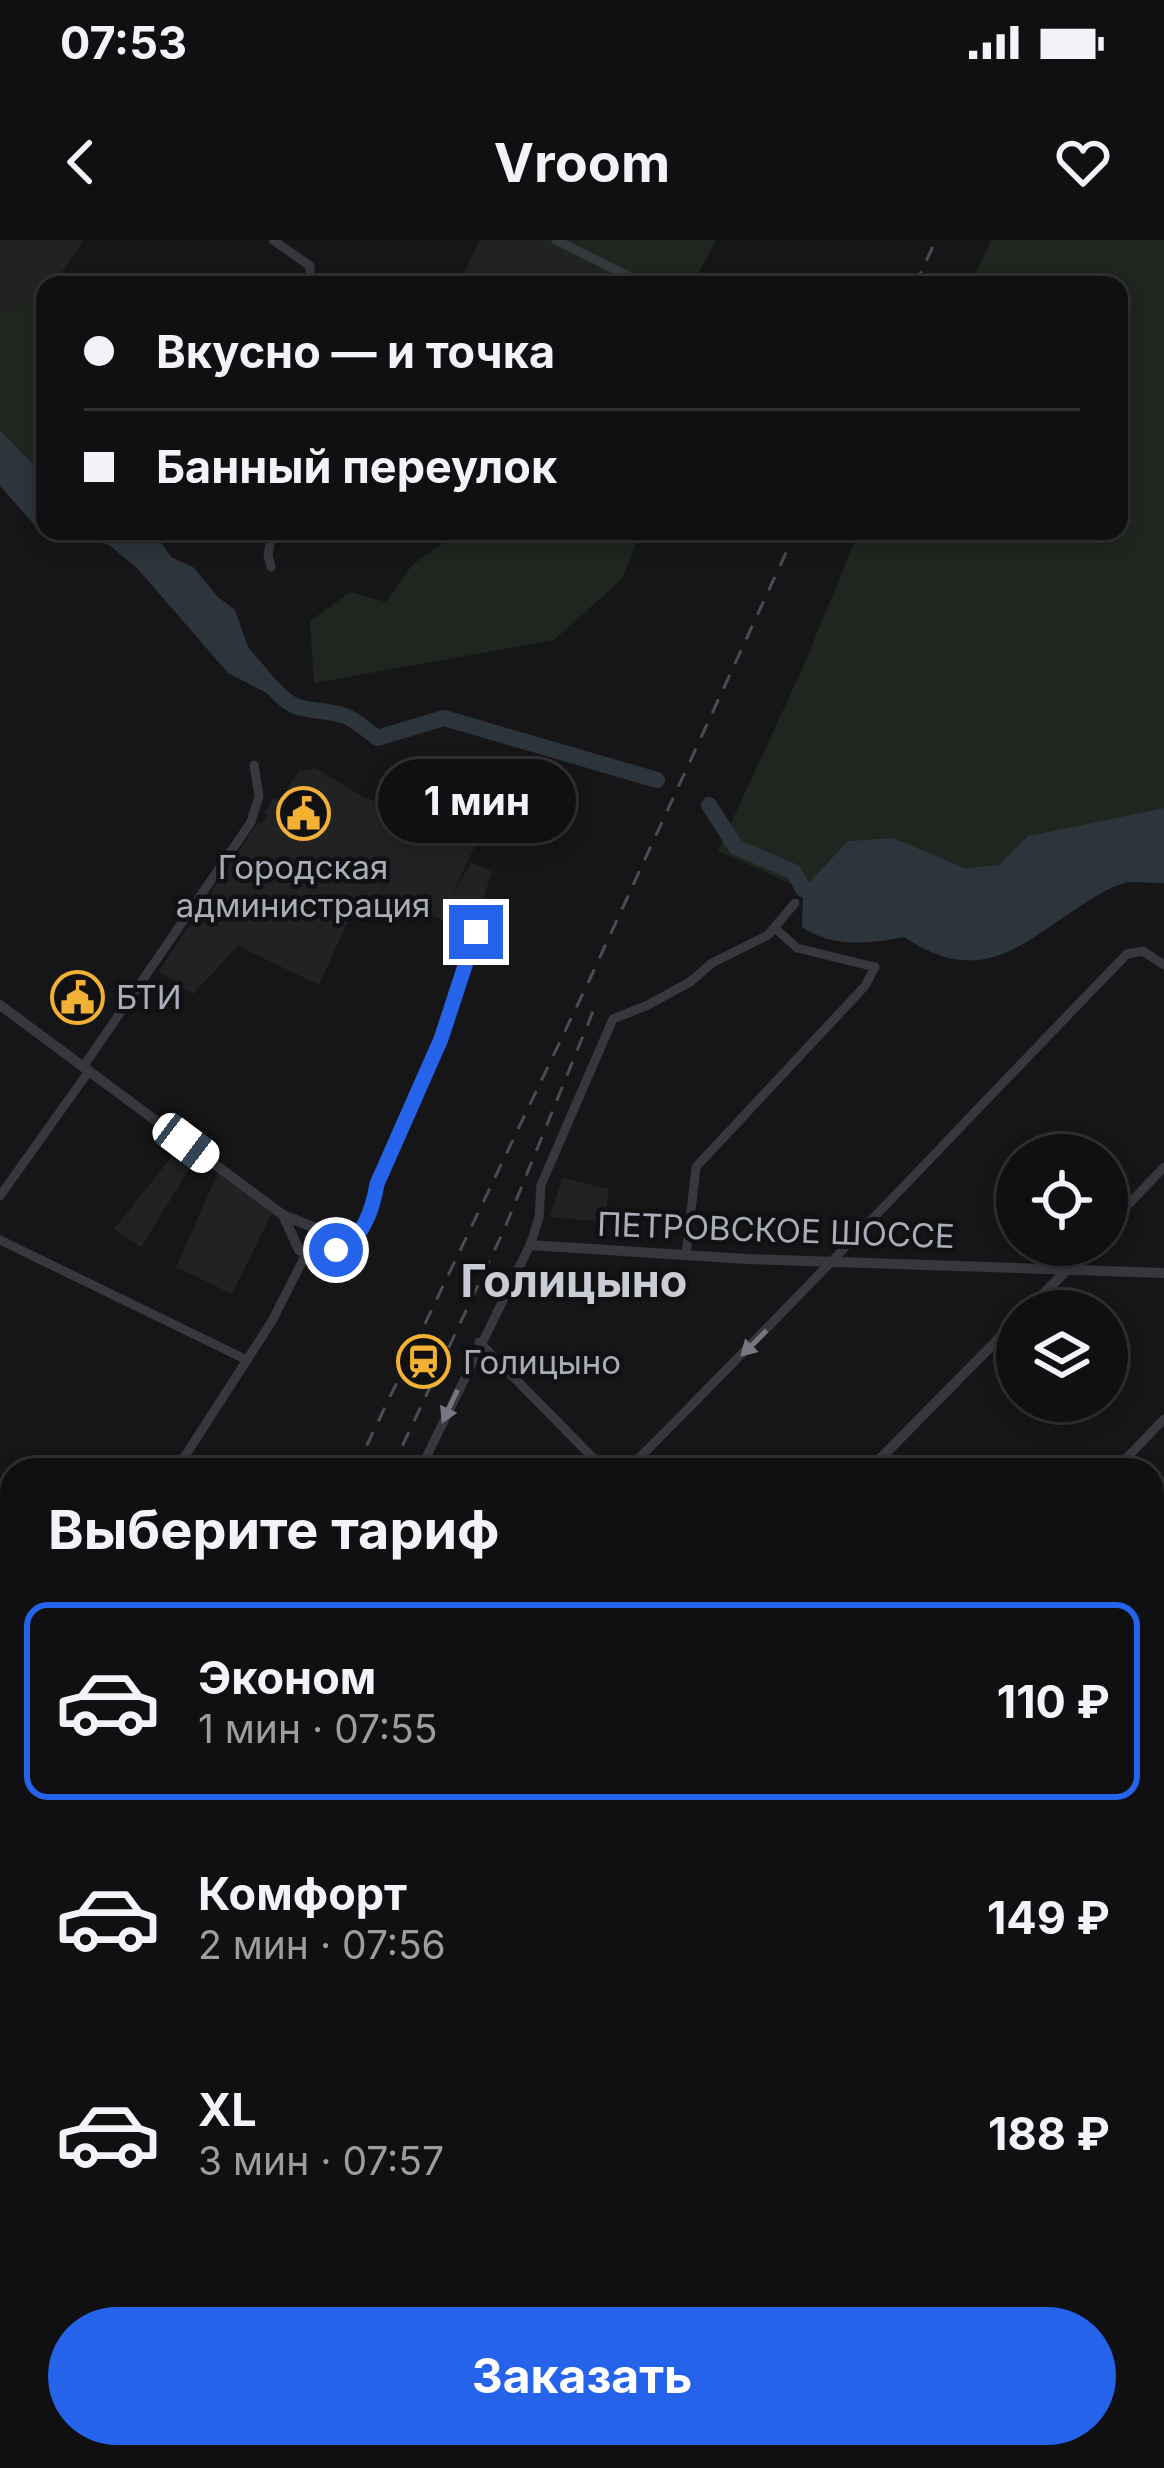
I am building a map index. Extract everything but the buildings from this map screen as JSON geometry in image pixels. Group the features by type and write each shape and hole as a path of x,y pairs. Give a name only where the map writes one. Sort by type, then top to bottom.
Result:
{"street":[{"path":"273,240 310,266 310,276"},
{"path":"556,240 628,276"},
{"path":"270,540 271,567"},
{"path":"0,1196 251,822 259,796 254,765"},
{"path":"426,1458 530,1245 539,1218 541,1185 613,1018 690,982 712,963 740,951 775,928 795,904"},
{"path":"686,1255 696,1167 865,986 875,967 797,948 775,928"},
{"path":"184,1458 282,1304 306,1253 349,1246 374,1202 377,1184 441,1039 476,932"},
{"path":"640,1458 1127,954 1143,951 1164,965"},
{"path":"0,1005 284,1215 322,1233 321,1247"},
{"path":"1128,1205 1164,1167"},
{"path":"284,1215 297,1247 306,1253"},
{"path":"295,1239 300,1229 310,1226"},
{"path":"0,1240 247,1360"},
{"name":"ПЕТРОВСКОЕ ШОССЕ","path":"530,1245 1164,1273"},
{"path":"1047,1290 1071,1266"},
{"path":"881,1458 996,1341"},
{"path":"479,1342 593,1458"},
{"path":"1127,1458 1164,1419"}],"shaded area":[{"path":"0,240 84,240 59,276 36,276 36,301 0,315"},
{"path":"479,240 530,240 610,276 463,276"},
{"path":"530,240 716,240 697,276 610,276"},
{"path":"991,240 1164,240 1164,808 1028,836 999,865 965,868 893,838 848,841 803,889 718,851 855,540 1128,540 1128,276 974,276"},
{"path":"36,301 36,464 0,431 0,315"},
{"path":"0,431 36,464 36,527 0,486"},
{"path":"90,540 159,540 171,557 193,567 235,610 248,647 283,688 286,703 228,673 137,568 109,545"},
{"path":"447,540 637,540 622,579 554,640 314,683 310,621 350,592 386,602 412,565"},
{"path":"316,768 365,798 420,818 475,846 450,899 471,862 492,872 476,919 472,917 467,930 380,894 358,899 319,985 238,946 193,994 159,971 258,822 262,824 268,815 264,812 274,798 279,800 299,771"},
{"path":"1164,808 1164,883 1128,882 1113,887 1037,936 989,958 964,960 936,954 904,937 838,941 802,927 803,889 848,841 893,838 965,868 999,865 1028,836"},
{"path":"173,1155 190,1168 141,1247 114,1229"},
{"path":"218,1173 272,1213 232,1294 176,1267"},
{"path":"562,1178 609,1189 605,1222 550,1217"}],"waterway":[{"path":"274,689 291,704 349,718 377,738 444,718 657,780"},
{"path":"709,805 736,847 794,872 803,889 820,891"}],"railway":[{"path":"919,276 936,240"},
{"path":"361,1458 588,983 792,540"},
{"path":"397,1458 504,1230 594,1009"}],"place":[{"name":"Городская администрация","path":"303,813"},
{"name":"БТИ","path":"77,997"},
{"name":"Голицыно","path":"424,1362"}],"district":[{"name":"Голицыно","path":"574,1280"}],"route":[{"path":"336,1250 356,1238 374,1202 377,1184 441,1039 476,932"}]}
